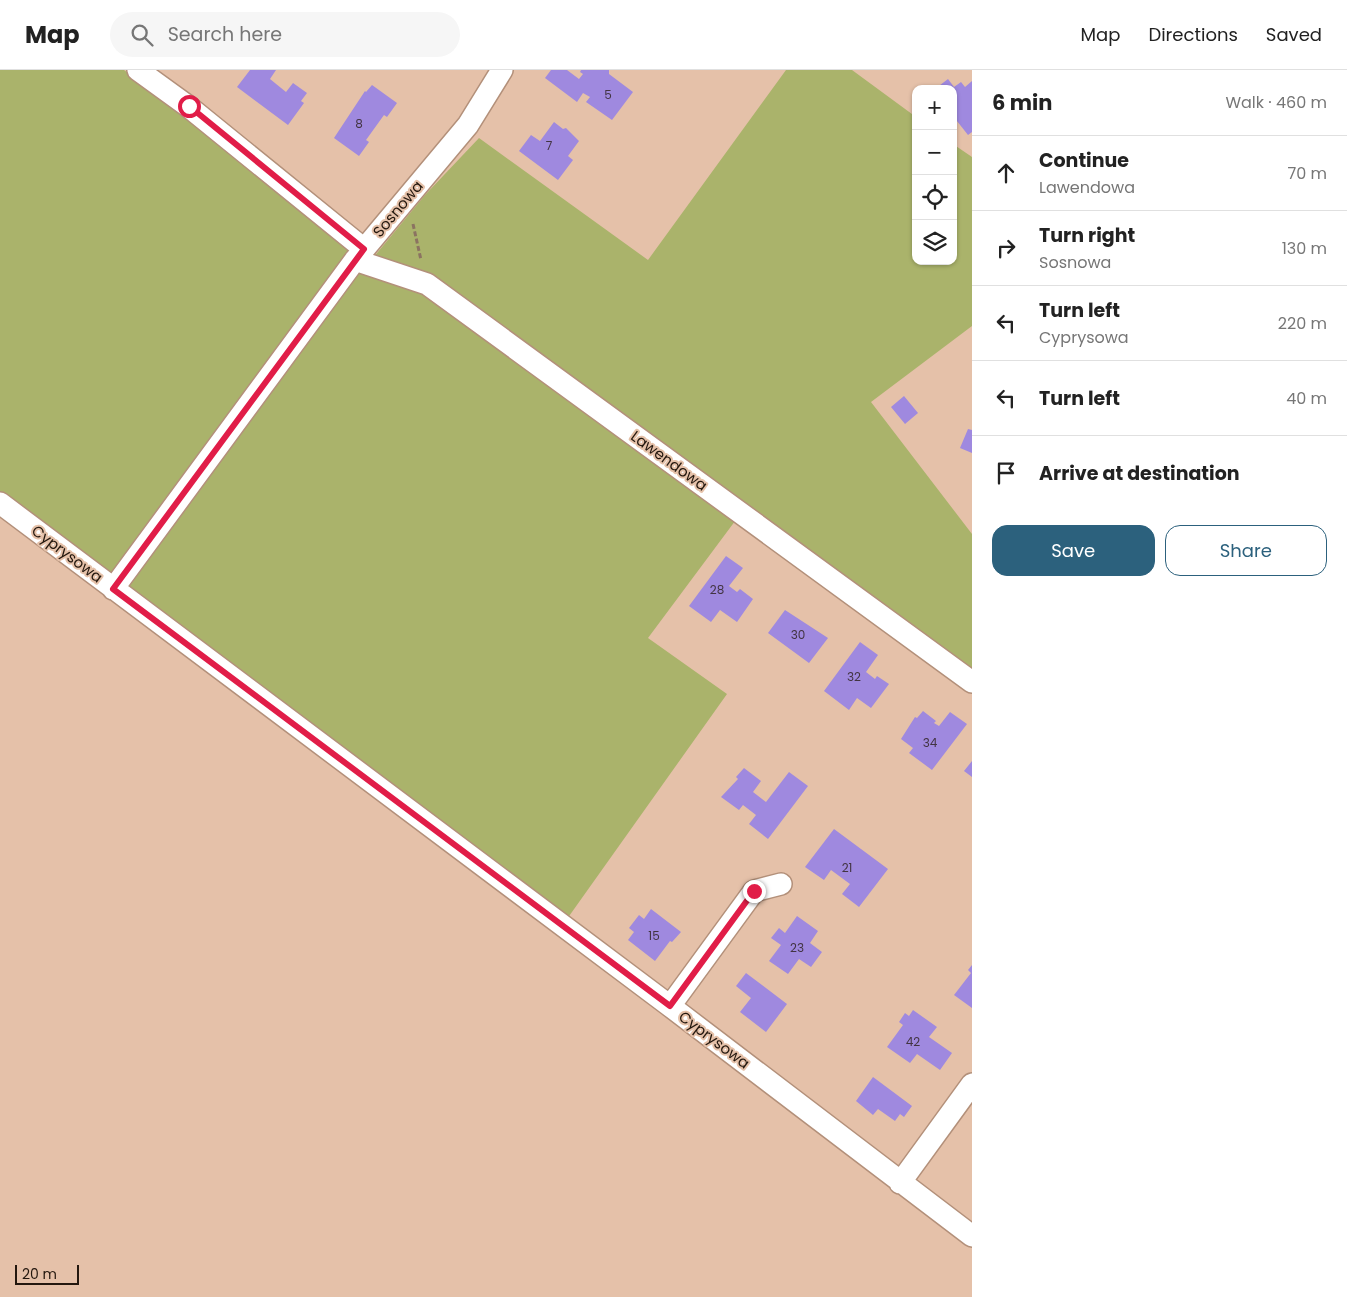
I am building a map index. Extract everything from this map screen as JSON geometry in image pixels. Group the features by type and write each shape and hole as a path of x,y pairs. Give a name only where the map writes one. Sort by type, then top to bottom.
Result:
{"street":[{"name":"Lawendowa","path":"138,70 189,106 360,254 427,284 972,682"},
{"name":"Sosnowa","path":"113,589 360,254 468,125 502,70"},
{"name":"Cyprysowa","path":"0,503 670,1006 972,1236"},
{"path":"670,1006 754,891 781,884"},
{"path":"900,1183 972,1084"}],"path":[{"path":"407,198 427,284"}],"green space":[{"path":"0,70 124,70 202,129 368,264 425,195 479,138 648,260 786,70 852,70 912,114 912,265 957,265 957,147 972,157 972,326 871,402 972,534 972,670 747,505 648,638 727,694 567,919 0,492"}],"building":[{"path":"250,70 276,70 270,79 286,92 293,83 307,93 301,101 304,103 288,125 237,87"},
{"path":"551,70 567,70 579,79 583,74 580,72 581,70 609,70 609,74 633,92 612,120 586,102 590,97 583,93 577,102 545,78"},
{"path":"948,79 952,85 940,85"},
{"path":"972,81 972,132 968,135 957,121 957,85 961,82 965,87"},
{"path":"372,85 397,103 387,117 384,115 366,140 369,142 359,156 334,138 365,91"},
{"path":"554,122 563,129 566,128 579,141 568,156 573,160 558,180 519,151 531,135 540,141"},
{"path":"904,396 918,413 905,424 891,407"},
{"path":"968,429 972,430 972,453 960,448"},
{"path":"726,556 743,568 729,586 737,592 740,589 753,599 737,622 720,610 711,622 689,606"},
{"path":"785,610 828,638 809,663 768,633"},
{"path":"860,642 878,655 866,672 875,679 877,676 889,684 871,708 857,698 849,710 824,691"},
{"path":"923,711 936,721 934,723 939,726 950,712 967,724 932,770 909,753 913,748 901,739 915,717 917,718"},
{"path":"972,761 972,777 964,771"},
{"path":"744,768 761,781 753,792 766,802 789,772 808,786 768,839 749,824 756,815 743,805 739,810 721,797 738,779 736,777"},
{"path":"834,829 888,869 859,907 842,894 850,884 831,870 824,880 805,867"},
{"path":"651,909 681,932 672,942 670,941 655,961 628,940 634,932 629,928 639,915 644,919"},
{"path":"797,916 818,931 810,943 822,952 811,967 799,959 788,974 769,961 781,945 771,938 779,928 785,933"},
{"path":"972,965 972,1008 954,995 971,973 968,970"},
{"path":"746,973 787,1004 766,1032 740,1012 751,998 736,986"},
{"path":"913,1010 937,1027 929,1037 952,1053 940,1070 917,1054 910,1063 887,1047 903,1025 899,1022 905,1013 909,1016"},
{"path":"873,1077 912,1106 904,1117 900,1114 895,1121 878,1109 873,1115 856,1101"}],"route":[{"path":"189,106 364,249 113,589 670,1006 754,891"}]}
